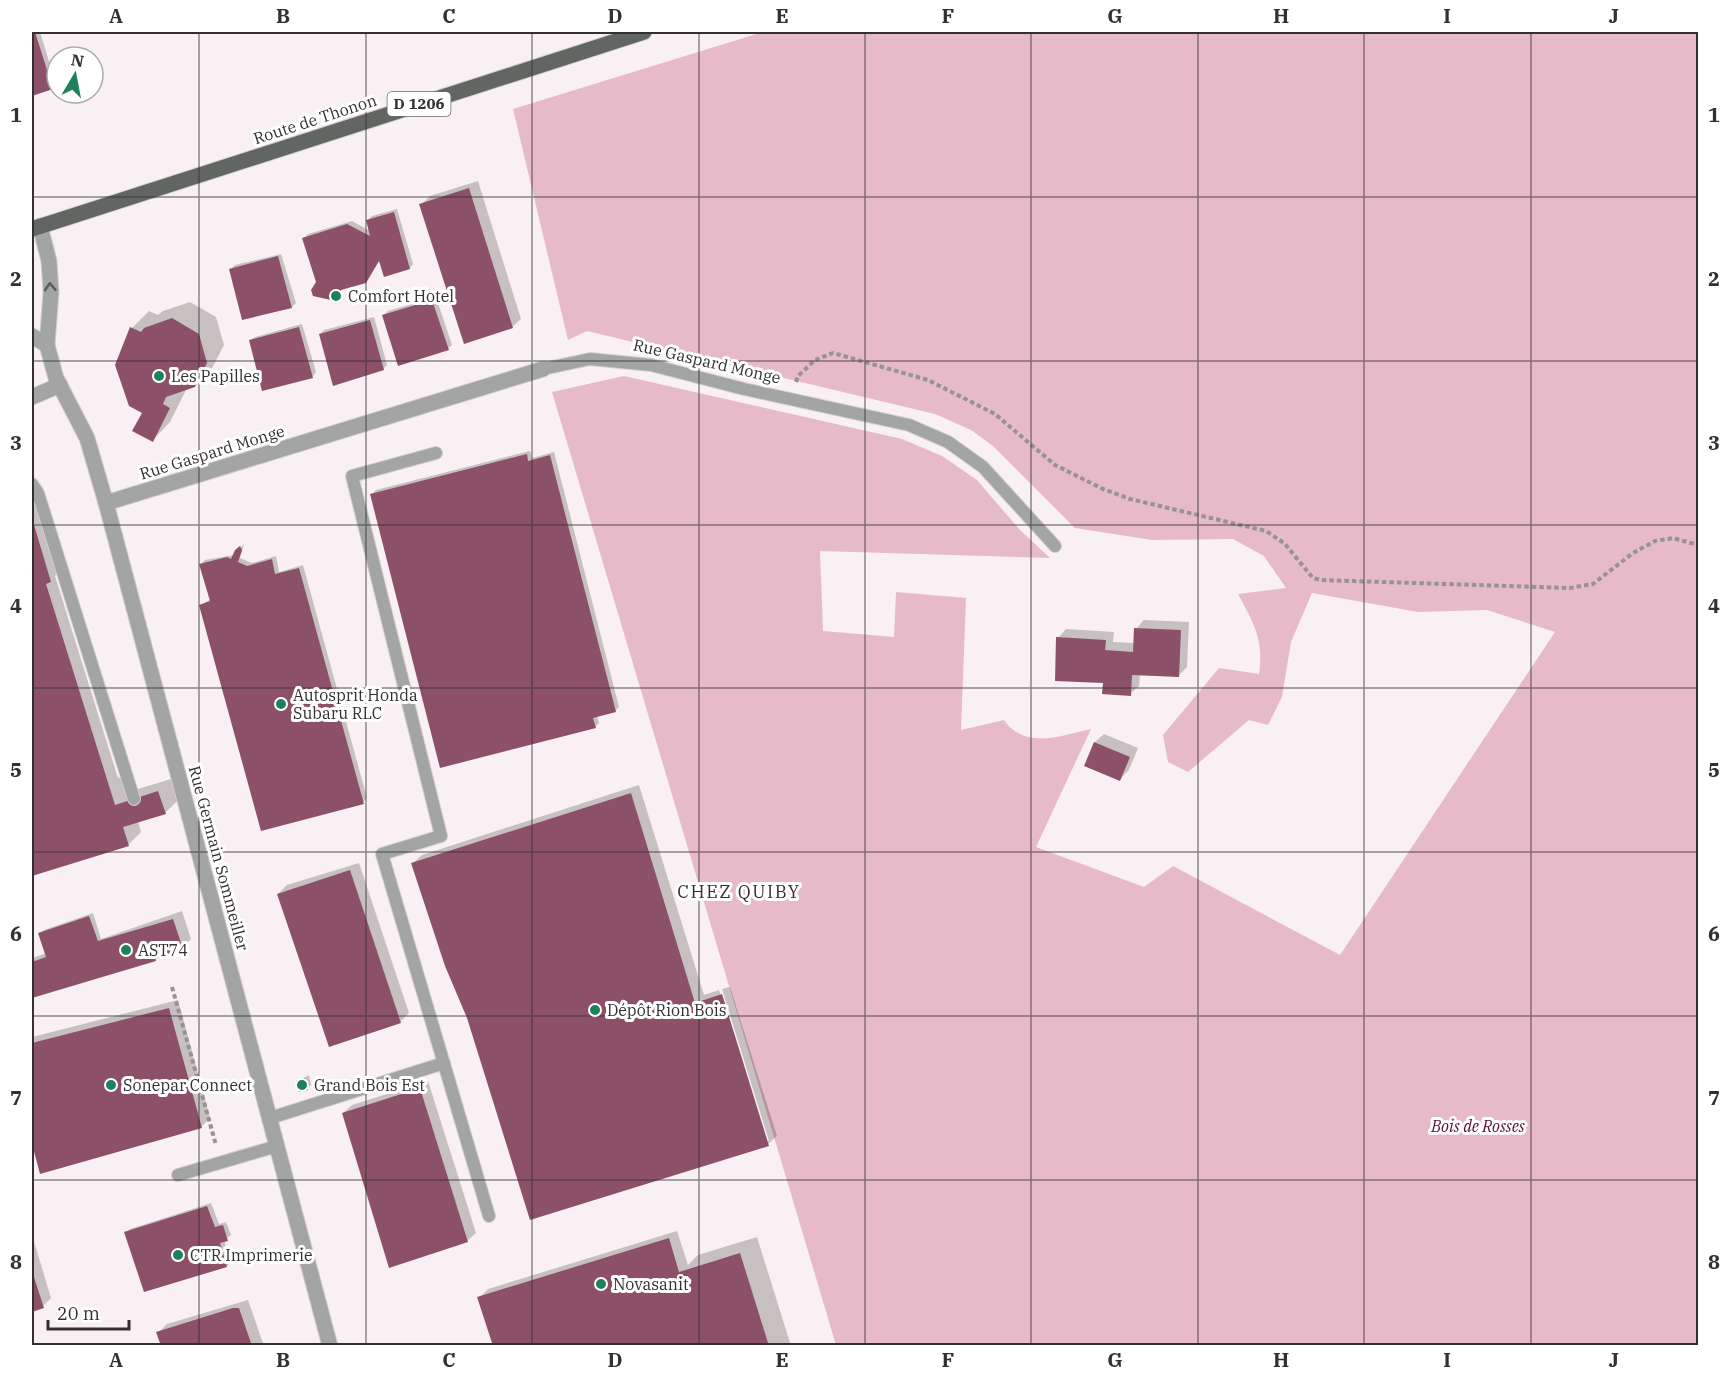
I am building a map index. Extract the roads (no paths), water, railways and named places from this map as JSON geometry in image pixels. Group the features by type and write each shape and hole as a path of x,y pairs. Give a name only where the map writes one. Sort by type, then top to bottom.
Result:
{"main road":[{"name":"Route de Thonon","path":"36,228 644,32"}],"street":[{"name":"Rue Germain Sommeiller","path":"36,228 48,261 51,292 47,345 60,385 87,438 106,503 330,1346"},
{"path":"32,336 47,345"},
{"name":"Rue Gaspard Monge","path":"106,503 543,369"},
{"path":"32,397 60,385"}],"lane":[{"name":"Rue Gaspard Monge","path":"543,369 578,359 651,364 744,389 903,423 948,442 998,481 1055,546"},
{"path":"436,453 352,476 441,836 382,854 489,1216"},
{"path":"32,484 38,493 134,799"},
{"path":"270,1118 444,1063"},
{"path":"178,1174 277,1146"}],"place":[{"name":"Comfort Hotel","path":"336,296"},
{"name":"Les Papilles","path":"159,376"},
{"name":"Autosprit Honda Subaru RLC","path":"281,704"},
{"name":"AST74","path":"126,950"},
{"name":"Dépôt Rion Bois","path":"595,1010"},
{"name":"Sonepar Connect","path":"111,1085"},
{"name":"Grand Bois Est","path":"302,1085"},
{"name":"CTR Imprimerie","path":"178,1255"},
{"name":"Novasanit","path":"601,1284"}],"district":[{"name":"CHEZ QUIBY","path":"739,892"}],"park label":[{"name":"Bois de Rosses","path":"1478,1126"}]}
